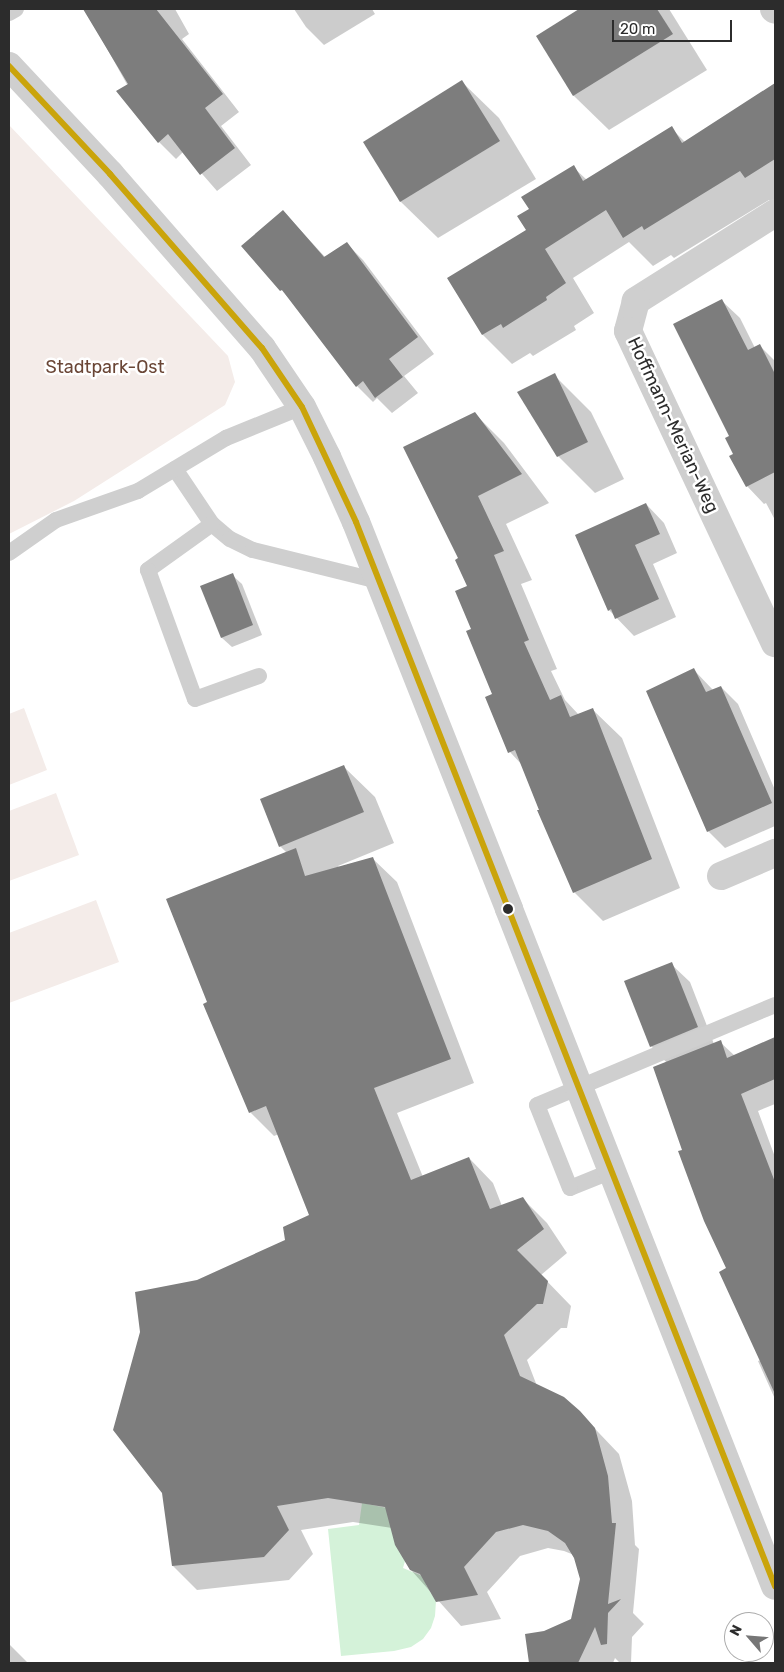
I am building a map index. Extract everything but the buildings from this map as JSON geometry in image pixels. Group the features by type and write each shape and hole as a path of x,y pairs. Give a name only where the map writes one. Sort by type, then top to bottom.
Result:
{"street":[{"path":"9,66 110,174 262,348 302,407 327,457 378,581 580,1087 775,1586"},
{"name":"Hoffmann-Merian-Weg","path":"775,213 636,301 628,331 775,642"},
{"path":"721,876 775,853"}],"lane":[{"path":"9,13 16,9"},
{"path":"9,553 56,520 138,491 226,438 302,407"},
{"path":"175,469 212,524 230,539 254,550 378,581"},
{"path":"212,524 148,570 195,699 259,676"},
{"path":"612,1171 570,1188 538,1105 775,1005"}],"green space":[{"name":"Stadtpark-Ost","path":"9,125 228,356 235,382 225,405 74,501 9,534"},
{"path":"24,708 47,770 9,785 9,714"},
{"path":"56,793 79,855 9,881 9,811"},
{"path":"96,900 119,962 9,1003 9,933"}],"shaded area":[{"path":"362,1503 392,1509 395,1544 405,1561 403,1568 420,1575 429,1582 426,1585 436,1601 435,1616 431,1628 423,1639 411,1647 394,1651 341,1656 328,1529 359,1525"}],"transit line":[{"path":"9,66 110,174 262,348 302,407 356,522 775,1586"}]}
